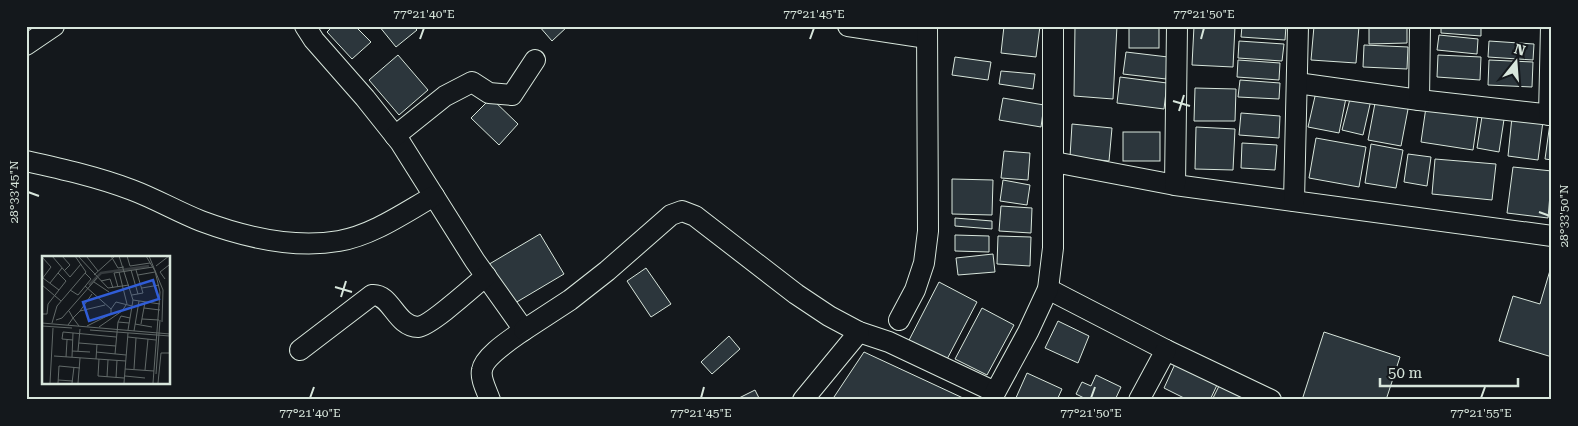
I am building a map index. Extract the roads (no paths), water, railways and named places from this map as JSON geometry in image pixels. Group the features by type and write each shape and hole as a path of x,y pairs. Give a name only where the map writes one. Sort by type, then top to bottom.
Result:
{"street":[{"path":"26,45 54,26"},
{"path":"305,26 314,40 365,98 395,136 486,276 524,330"},
{"path":"848,26 927,32 928,231 924,263 915,290 899,320"},
{"path":"490,400 482,379 482,369 486,360 524,330 570,300 671,215 682,211 695,216 796,294 829,316 859,332 889,342 993,396 1028,332 1048,289 1053,248 1053,26"},
{"path":"1175,185 1177,26"},
{"path":"1294,201 1298,26"},
{"path":"1419,100 1420,26"},
{"path":"1296,83 1550,115 1551,26"},
{"path":"395,136 445,96 472,82 489,93 512,95 535,60"},
{"path":"26,161 73,171 133,190 202,221 252,237 298,243 339,241 381,227 434,196"},
{"path":"1054,162 1175,185 1552,236"},
{"path":"300,350 372,294 382,297 402,320 410,325 419,327 431,321 486,276"},
{"path":"1048,289 1166,350 1271,400"},
{"path":"803,400 859,332"},
{"path":"1139,400 1166,350"}]}
